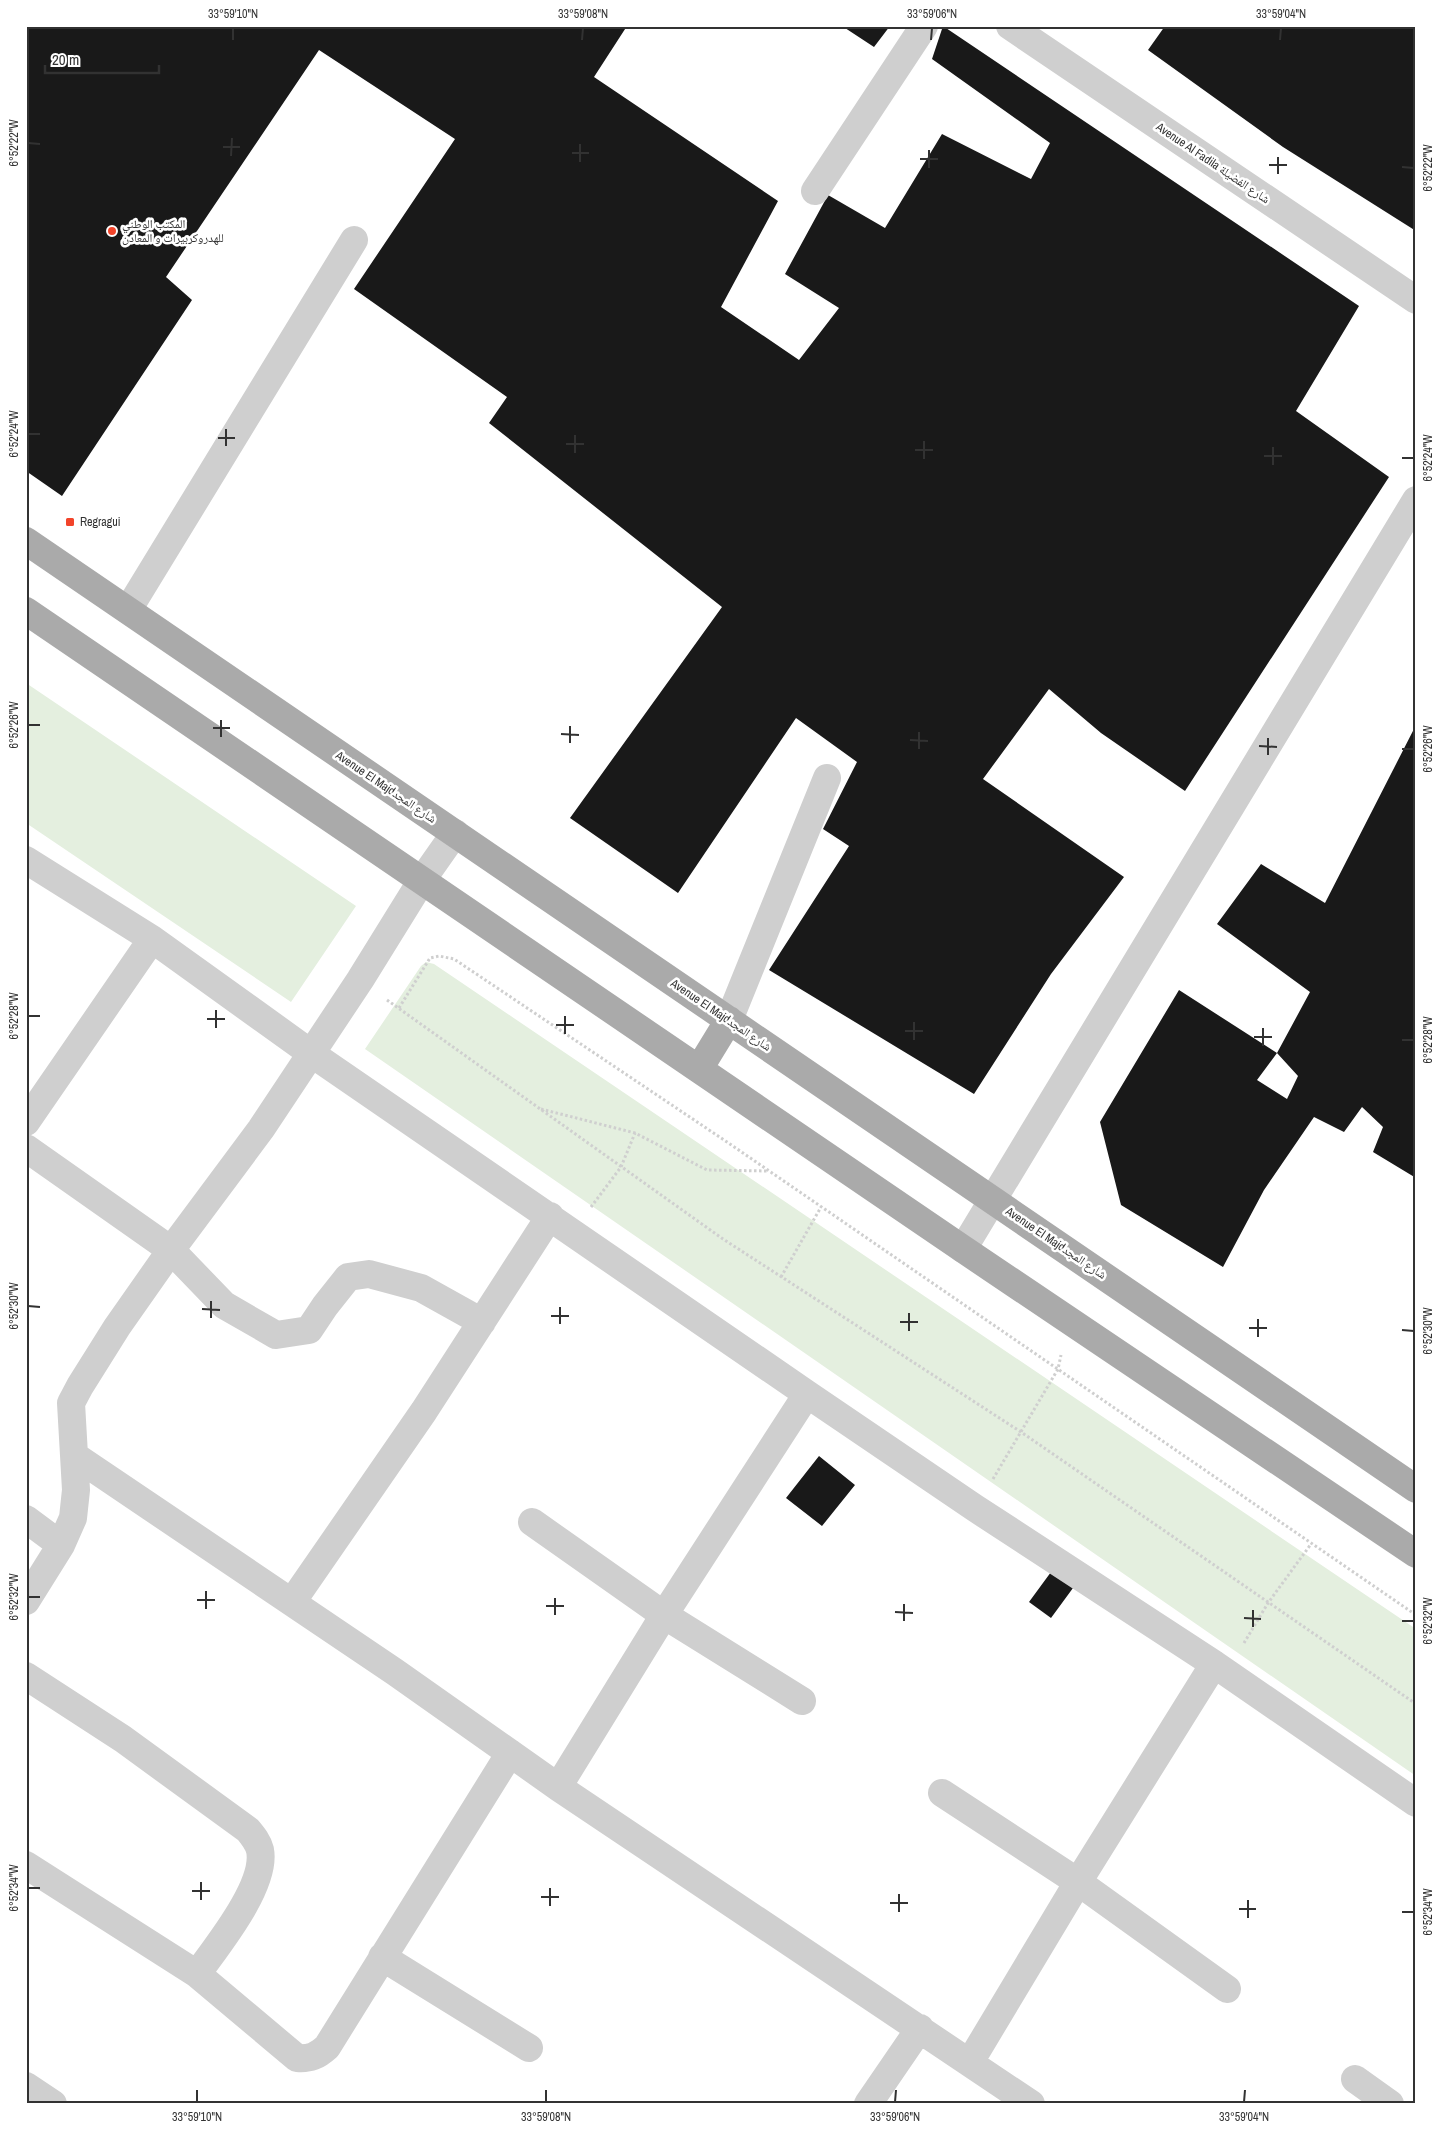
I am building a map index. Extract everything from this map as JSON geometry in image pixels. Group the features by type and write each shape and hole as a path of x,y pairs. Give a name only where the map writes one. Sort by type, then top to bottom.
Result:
{"main road":[{"name":"Avenue El Majdشارع المجد","path":"26,540 1416,1489"},
{"path":"26,611 963,1249 1416,1554"},
{"path":"699,1069 729,1020"}],"street":[{"path":"815,191 924,26"},
{"name":"Avenue Al Fadila شارع الفضيلة","path":"1010,26 1416,300"},
{"path":"128,610 354,240"},
{"path":"963,1249 1416,500"},
{"path":"729,1020 827,778"},
{"path":"26,1601 61,1545 73,1518 76,1490 71,1403 80,1386 117,1327 171,1250 261,1129 312,1054 422,880 455,834"},
{"path":"26,860 152,939 312,1054 807,1394 975,1508 1220,1668 1416,1803"},
{"path":"26,1122 152,939"},
{"path":"26,1148 171,1250 224,1305 276,1335 310,1330 325,1306 348,1278 370,1274 421,1288 482,1322"},
{"path":"292,1602 424,1411 550,1216"},
{"path":"558,1787 664,1615 807,1394"},
{"path":"75,1456 395,1672 558,1787 1031,2104"},
{"path":"26,1520 61,1545"},
{"path":"532,1522 664,1615 802,1701"},
{"path":"970,2062 1078,1882 1220,1668"},
{"path":"26,1676 123,1739 248,1830 256,1840 261,1856 248,1900 197,1974"},
{"path":"26,1865 197,1974 297,2058 307,2059 317,2056 327,2047 510,1753"},
{"path":"942,1793 1078,1882 1227,1989"},
{"path":"382,1957 529,2048"},
{"path":"868,2104 920,2028"},
{"path":"1355,2080 1390,2104"},
{"path":"26,2086 52,2104"}],"path":[{"path":"399,1008 430,958 439,956 454,959 769,1171 1416,1615"},
{"path":"360,980 722,1239 1021,1432 1416,1704"},
{"path":"538,1108 635,1133 707,1170 769,1171"},
{"path":"572,1232 621,1166 635,1133"},
{"path":"781,1277 821,1207"},
{"path":"975,1508 1058,1369 1070,1321"},
{"path":"1220,1668 1311,1544"}],"green space":[{"path":"26,683 356,906 291,1002 26,823"},
{"path":"426,962 434,964 1416,1629 1416,1776 365,1049 421,966"}],"building":[{"path":"26,26 627,26 594,77 778,201 721,307 799,360 839,308 785,274 828,195 885,228 942,134 1031,179 1050,143 932,59 943,26 1359,306 1296,411 1389,477 1185,791 1101,733 1049,689 983,779 1124,877 1051,974 974,1094 769,970 849,846 823,829 857,762 796,718 678,893 570,818 722,607 489,423 507,397 354,289 455,139 319,50 166,277 192,300 62,496 26,471"},
{"path":"842,26 890,26 874,47"},
{"path":"1165,26 1416,26 1416,231 1283,147 1148,50"},
{"path":"1416,725 1416,1178 1373,1152 1383,1127 1362,1107 1344,1132 1314,1117 1264,1190 1223,1267 1121,1205 1100,1122 1179,990 1277,1053 1310,992 1217,924 1261,864 1325,903","holes":["1277,1053 1298,1076 1287,1099 1257,1080"]},
{"path":"819,1456 855,1485 822,1526 786,1498"},
{"path":"1051,1572 1073,1588 1051,1618 1029,1602"}],"place":[{"name":"المكتب الوطني للهدروكربيرات و المعادن","path":"112,231"},
{"name":"Regragui","path":"70,522"}]}
